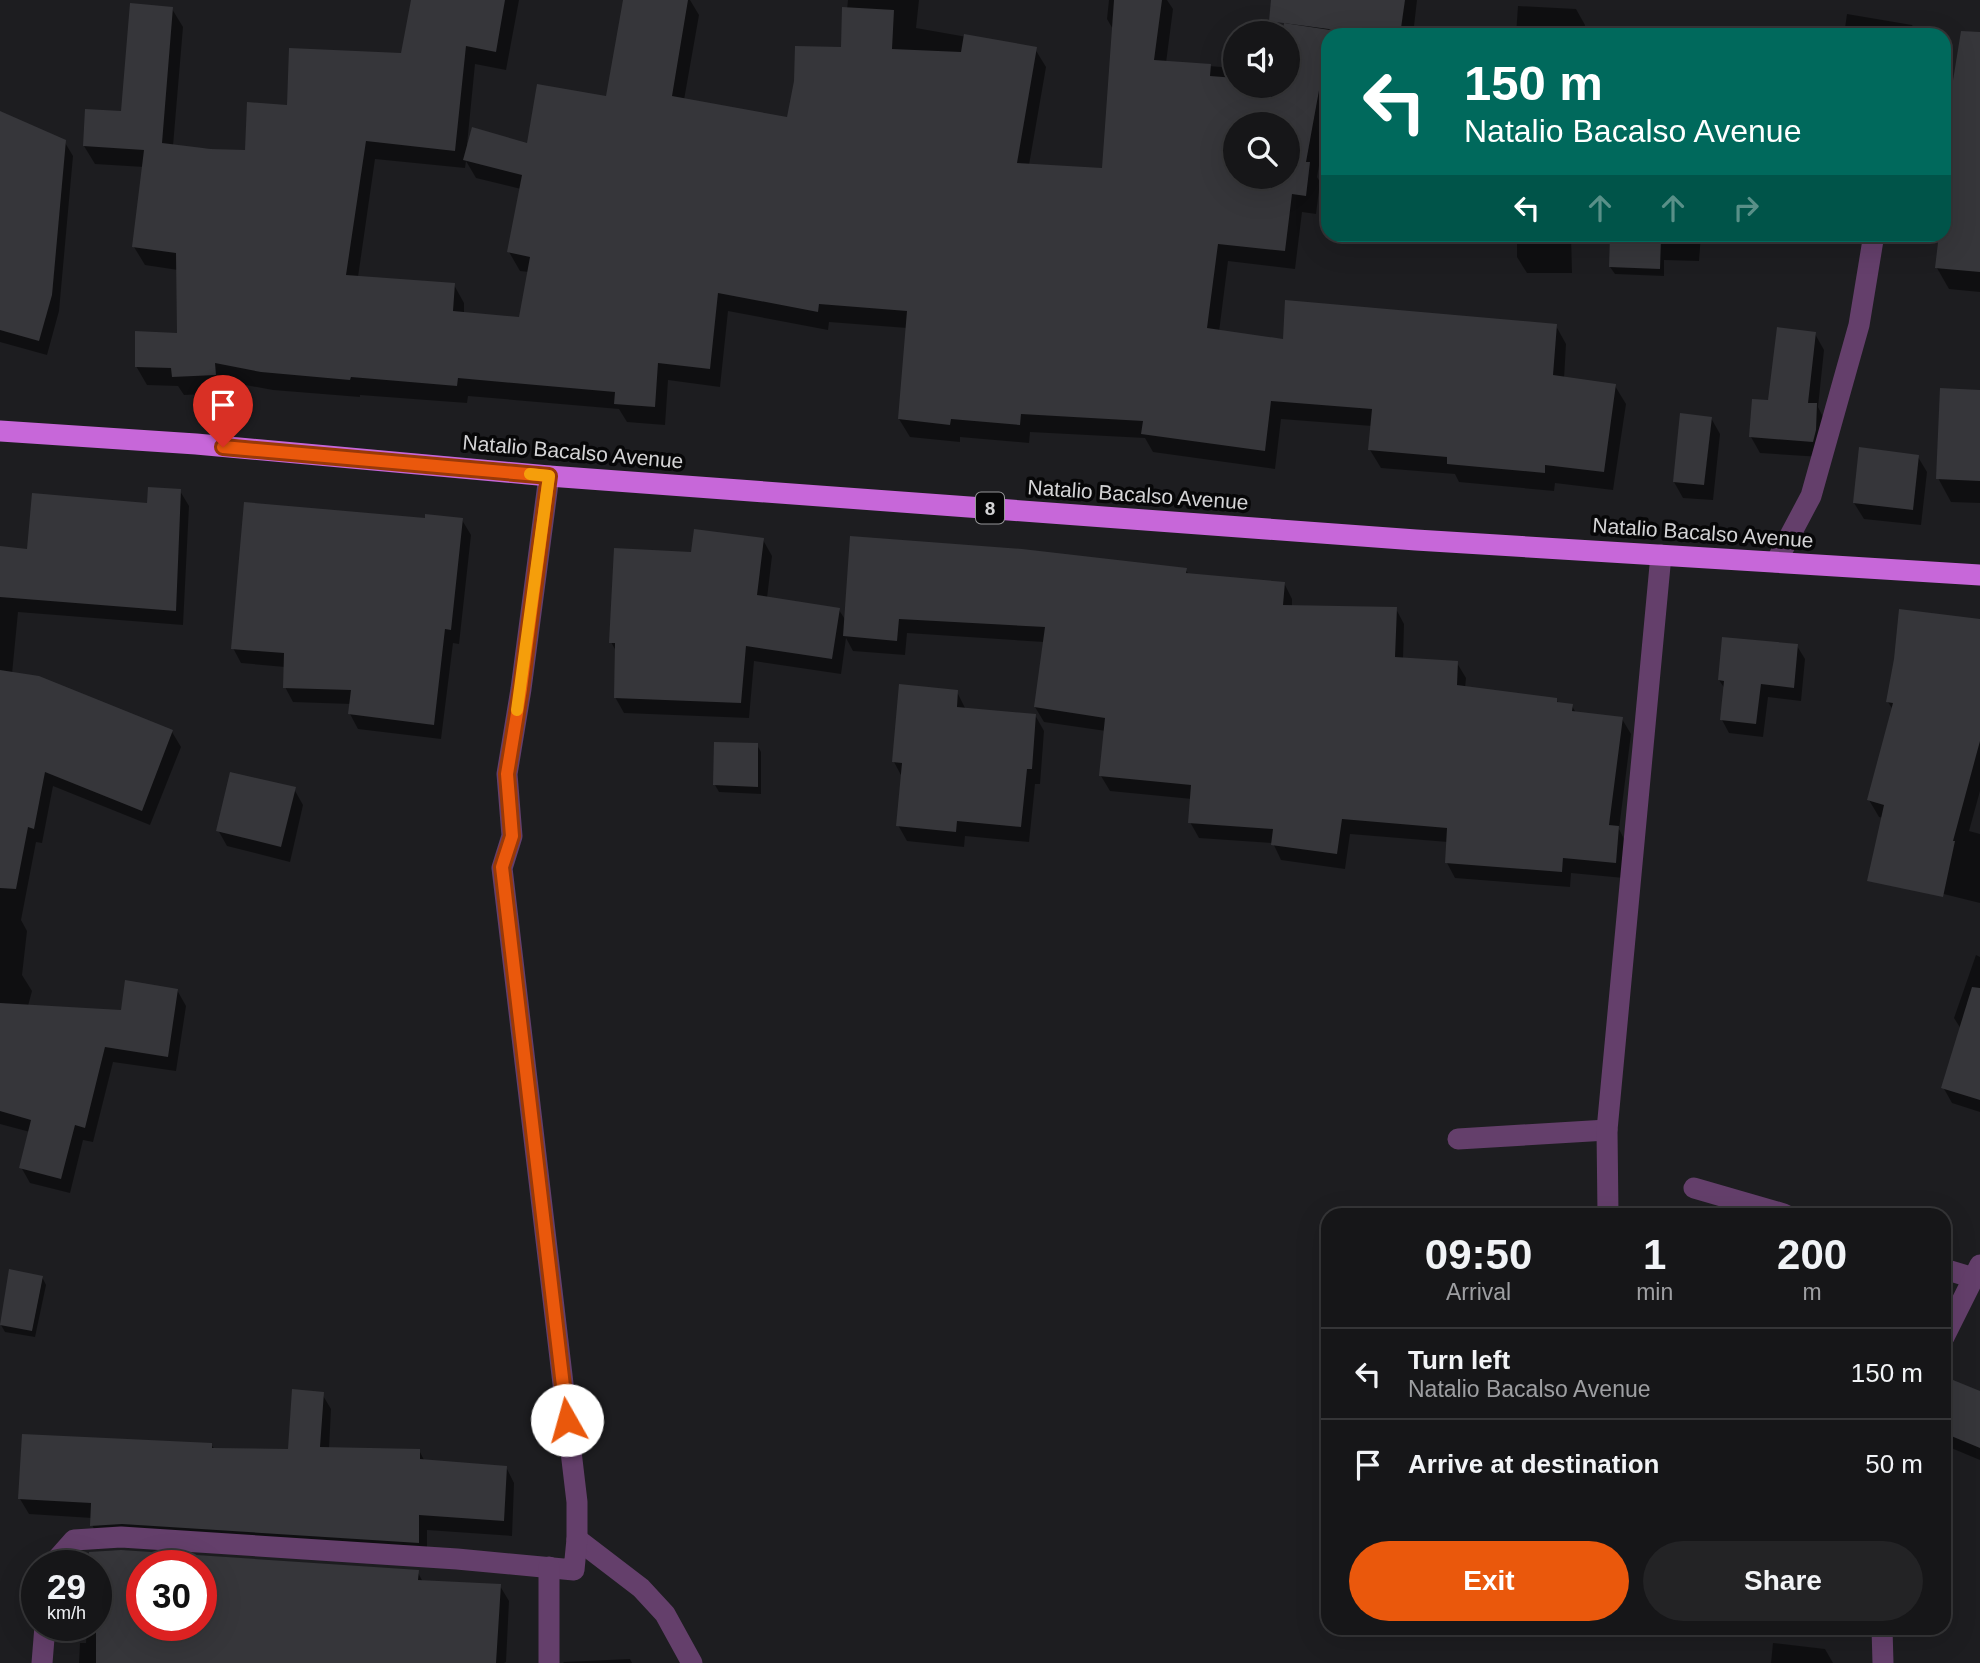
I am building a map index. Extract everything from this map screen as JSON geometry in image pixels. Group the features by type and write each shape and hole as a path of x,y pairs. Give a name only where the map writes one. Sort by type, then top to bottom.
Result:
{"highway":[{"name":"Natalio Bacalso Avenue","path":"0,431 197,444 549,476 1416,540 1980,575"}],"street":[{"path":"1776,562 1811,496 1859,325 1873,242"},
{"path":"65,1550 74,1540 121,1537 457,1559 574,1570 577,1502 502,867 512,836 507,774 549,476"},
{"path":"1608,1208 1607,1130 1661,555"},
{"path":"1458,1139 1607,1130"},
{"path":"1694,1188 1763,1208"},
{"path":"1951,1269 1977,1271 1951,1323"},
{"path":"577,1539 641,1588 665,1615 692,1663"},
{"path":"549,1567 550,1663"},
{"path":"1882,1635 1883,1663"},
{"path":"42,1663 44,1641"}],"building":[{"path":"411,0 505,0 496,52 466,46 455,151 366,141 346,275 455,283 453,311 519,317 530,257 507,252 522,175 463,160 472,127 527,143 537,84 606,96 623,0 688,0 672,96 787,117 794,81 795,46 841,47 842,7 894,10 892,49 961,52 964,34 1037,47 1017,163 1102,168 1114,0 1162,0 1154,60 1211,64 1210,76 1223,77 1223,98 1300,98 1300,25 1321,29 1321,80 1306,162 1310,162 1306,196 1292,194 1285,251 1218,244 1207,328 1283,339 1285,300 1557,324 1553,375 1616,384 1604,472 1545,465 1545,473 1447,464 1447,457 1368,450 1372,409 1271,401 1265,451 1141,434 1143,421 1021,414 1020,425 951,419 950,425 898,419 907,311 819,304 818,312 718,293 710,369 658,363 655,407 614,404 615,392 458,378 457,386 351,377 350,380 261,372 215,363 216,375 172,377 171,368 135,367 135,331 177,333 176,253 132,247 144,150 83,146 85,109 121,111 130,3 173,7 162,143 245,150 247,102 287,105 289,48 401,53"},
{"path":"1271,0 1405,0 1401,28 1322,28 1300,25 1300,21 1269,21"},
{"path":"1961,31 1980,32 1980,272 1935,268 1938,242 1951,242 1951,93"},
{"path":"0,111 66,140 52,295 39,341 0,330"},
{"path":"1610,242 1661,242 1660,269 1609,267"},
{"path":"1777,327 1816,332 1808,403 1817,403 1813,442 1749,437 1752,399 1768,400"},
{"path":"1940,388 1980,390 1980,481 1936,479"},
{"path":"1680,413 1712,417 1704,485 1673,482"},
{"path":"1859,447 1919,455 1913,510 1853,503"},
{"path":"148,487 181,489 176,611 0,597 0,546 27,549 32,493 147,503"},
{"path":"244,502 425,518 425,514 463,518 451,630 445,629 434,725 348,714 351,690 283,688 284,653 231,649"},
{"path":"694,529 764,538 757,595 840,608 832,659 746,646 741,703 614,698 615,643 609,643 614,548 691,552"},
{"path":"850,536 1022,549 1187,568 1186,573 1285,582 1283,605 1397,607 1395,657 1458,661 1457,685 1557,698 1557,702 1573,704 1572,711 1623,717 1609,825 1619,826 1616,863 1563,858 1562,872 1445,863 1447,828 1342,819 1337,854 1271,845 1273,829 1188,823 1191,785 1099,776 1105,718 1034,707 1045,627 899,619 897,641 843,636"},
{"path":"1899,609 1980,619 1980,741 1953,841 1943,897 1867,881 1884,805 1867,800 1893,703 1886,702"},
{"path":"1722,637 1798,644 1794,688 1761,684 1756,724 1720,720 1724,681 1718,680"},
{"path":"0,670 39,676 173,730 142,811 45,772 34,829 28,827 16,889 0,888"},
{"path":"899,684 958,690 957,707 1036,714 1032,769 1027,769 1021,827 957,821 956,832 896,826 902,763 892,762"},
{"path":"714,742 758,743 758,787 713,785"},
{"path":"230,772 296,787 281,847 216,831"},
{"path":"125,980 178,989 168,1057 105,1047 85,1128 75,1125 61,1179 19,1168 31,1120 0,1111 0,1003 121,1010"},
{"path":"1972,987 1980,988 1980,1100 1941,1088"},
{"path":"9,1269 43,1276 32,1331 0,1325"},
{"path":"1953,1380 1980,1391 1980,1448 1951,1436"},
{"path":"292,1389 324,1392 320,1447 420,1449 420,1459 507,1466 504,1521 419,1515 419,1543 122,1524 90,1526 91,1503 18,1499 22,1434 212,1443 212,1448 288,1449"},
{"path":"126,1550 126,1641 217,1641 217,1556 419,1570 418,1580 501,1584 496,1663 96,1663 96,1641 112,1641 112,1551"}],"slow traffic":[{"path":"517,710 549,476 530,474"}],"route":[{"path":"223,447 549,476 507,774 512,836 502,867 567,1420"}]}
